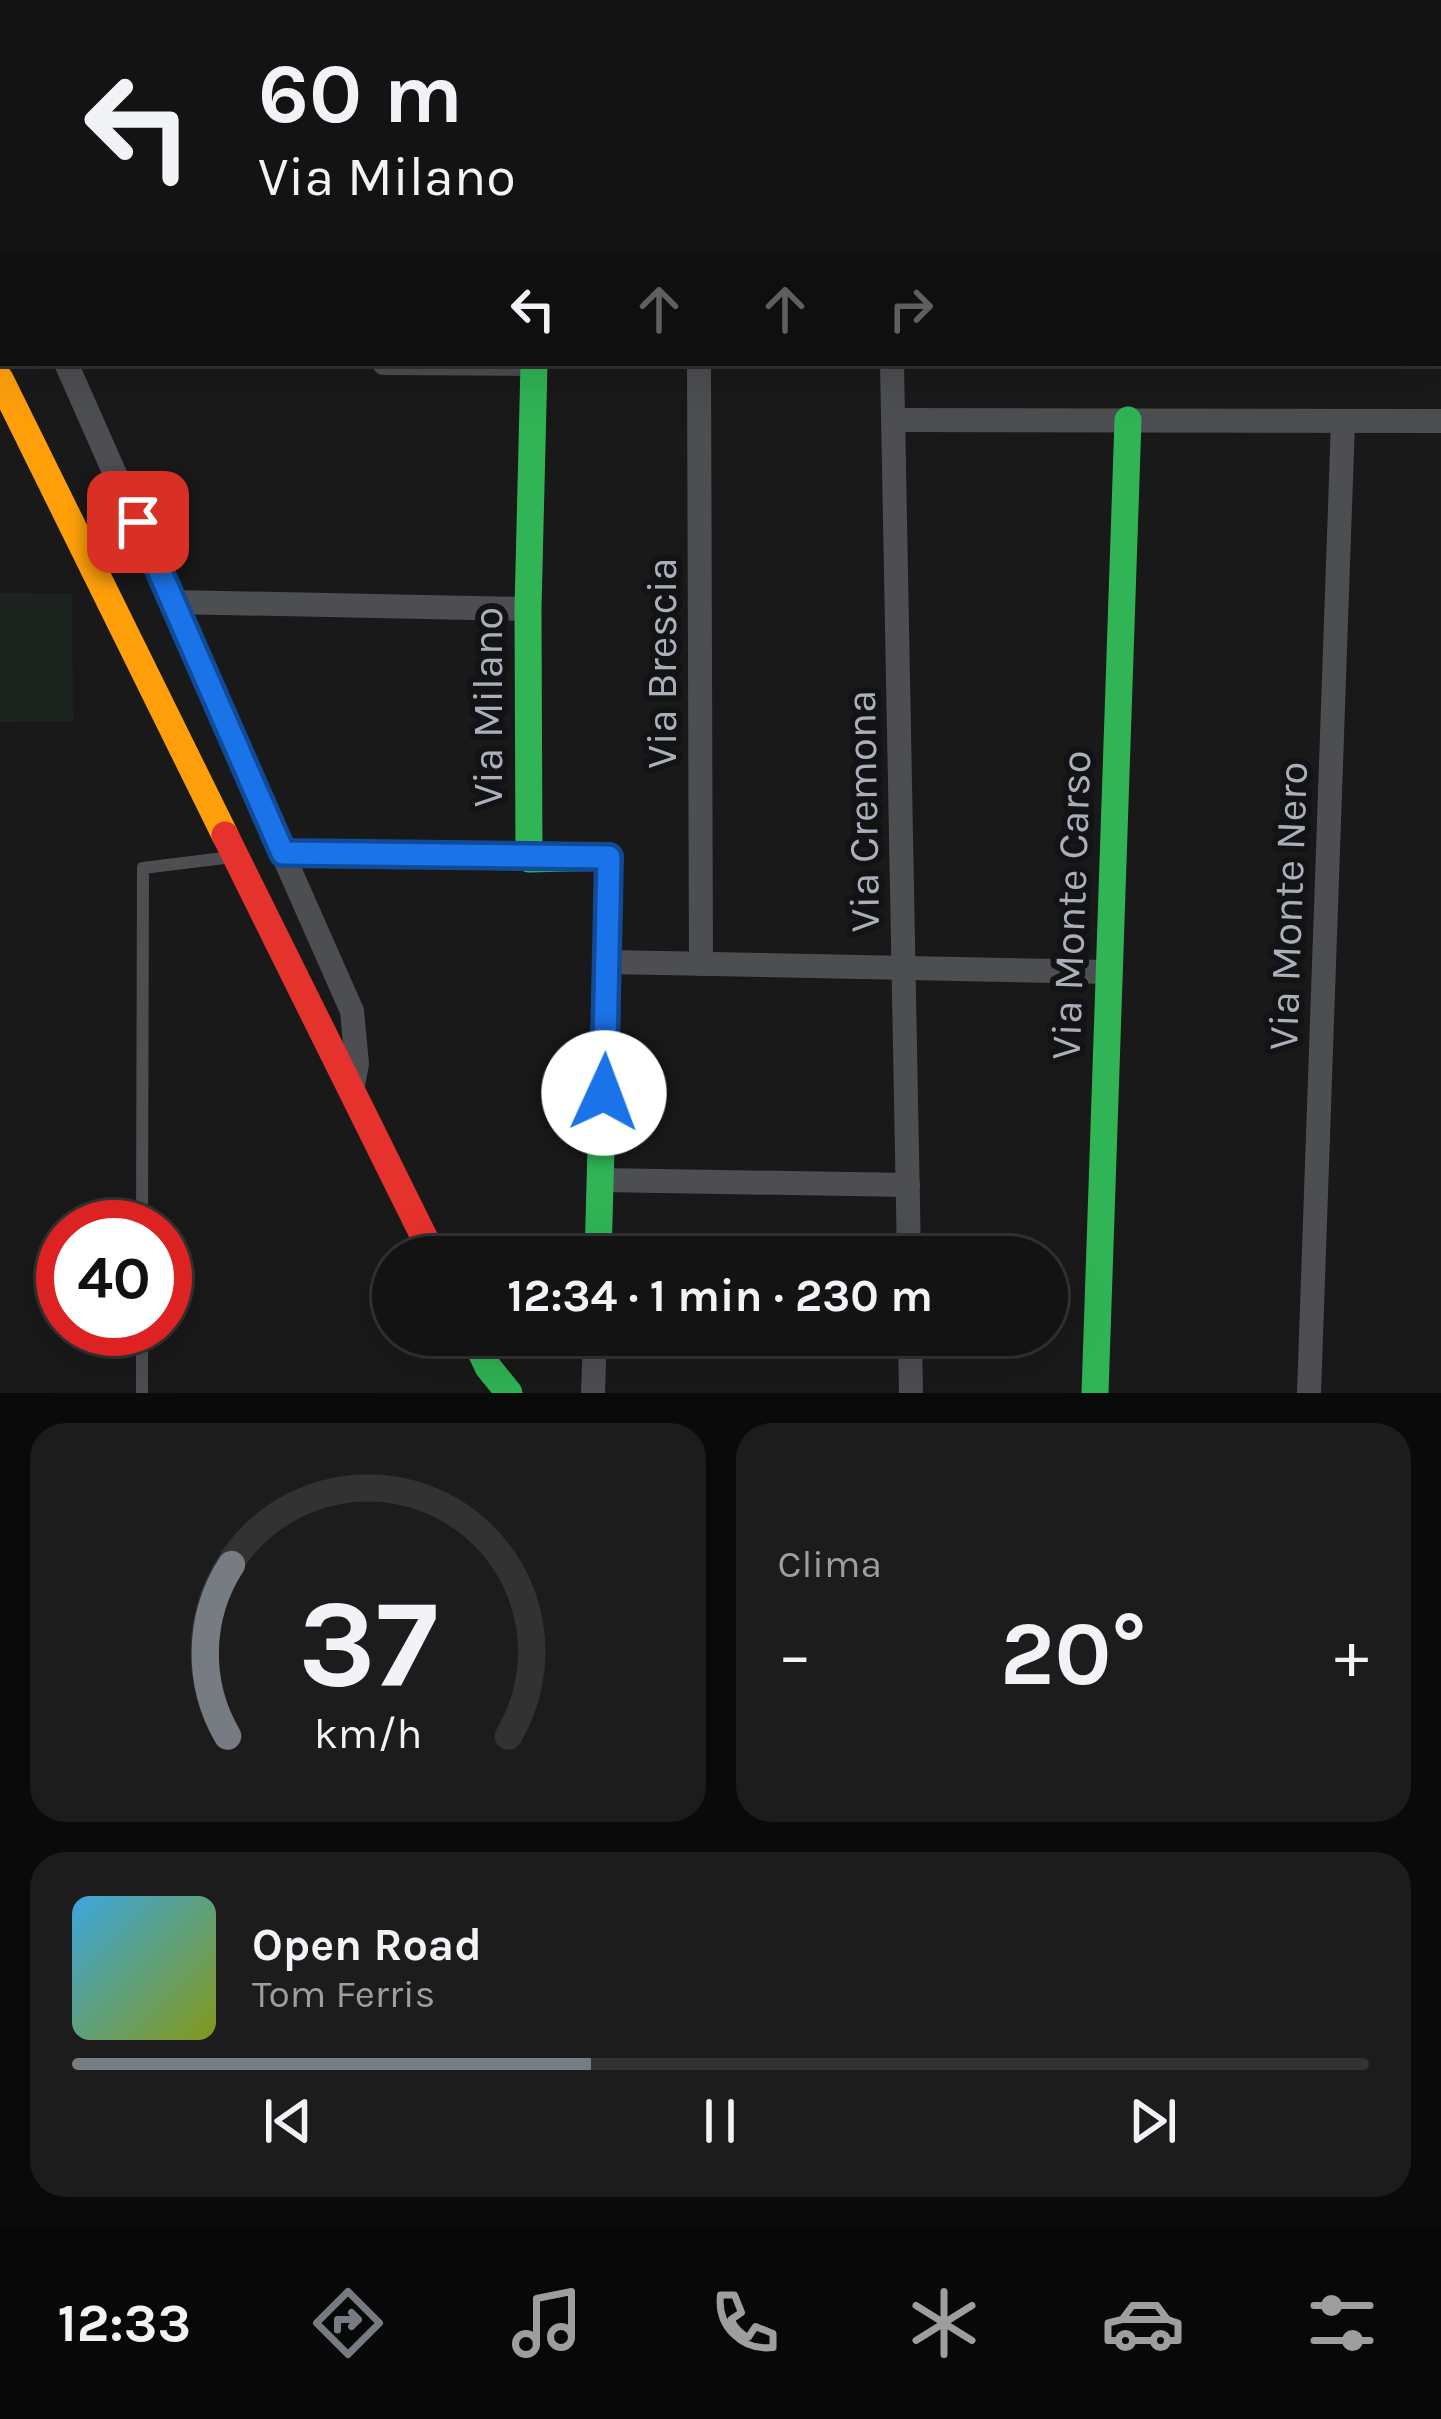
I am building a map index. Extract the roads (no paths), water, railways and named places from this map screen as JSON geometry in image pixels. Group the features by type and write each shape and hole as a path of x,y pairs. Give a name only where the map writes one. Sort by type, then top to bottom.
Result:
{"street":[{"path":"67,366 352,1011 357,1064 352,1090"},
{"name":"Via Milano","path":"534,366 529,859 609,857 599,1236"},
{"name":"Via Brescia","path":"699,366 700,964"},
{"name":"Via Cremona","path":"892,366 909,1236"},
{"path":"0,379 424,1236"},
{"path":"893,420 1441,421"},
{"name":"Via Monte Carso","path":"1095,1393 1128,420"},
{"name":"Via Monte Nero","path":"1309,1393 1343,421"},
{"path":"173,602 528,609"},
{"path":"283,853 529,859"},
{"path":"608,962 1109,972"},
{"path":"601,1180 908,1185"},
{"path":"483,1356 509,1393"},
{"path":"593,1393 595,1356"},
{"path":"910,1356 911,1393"}],"lane":[{"path":"142,1200 143,868 236,856"},
{"path":"142,1356 142,1393"}]}
